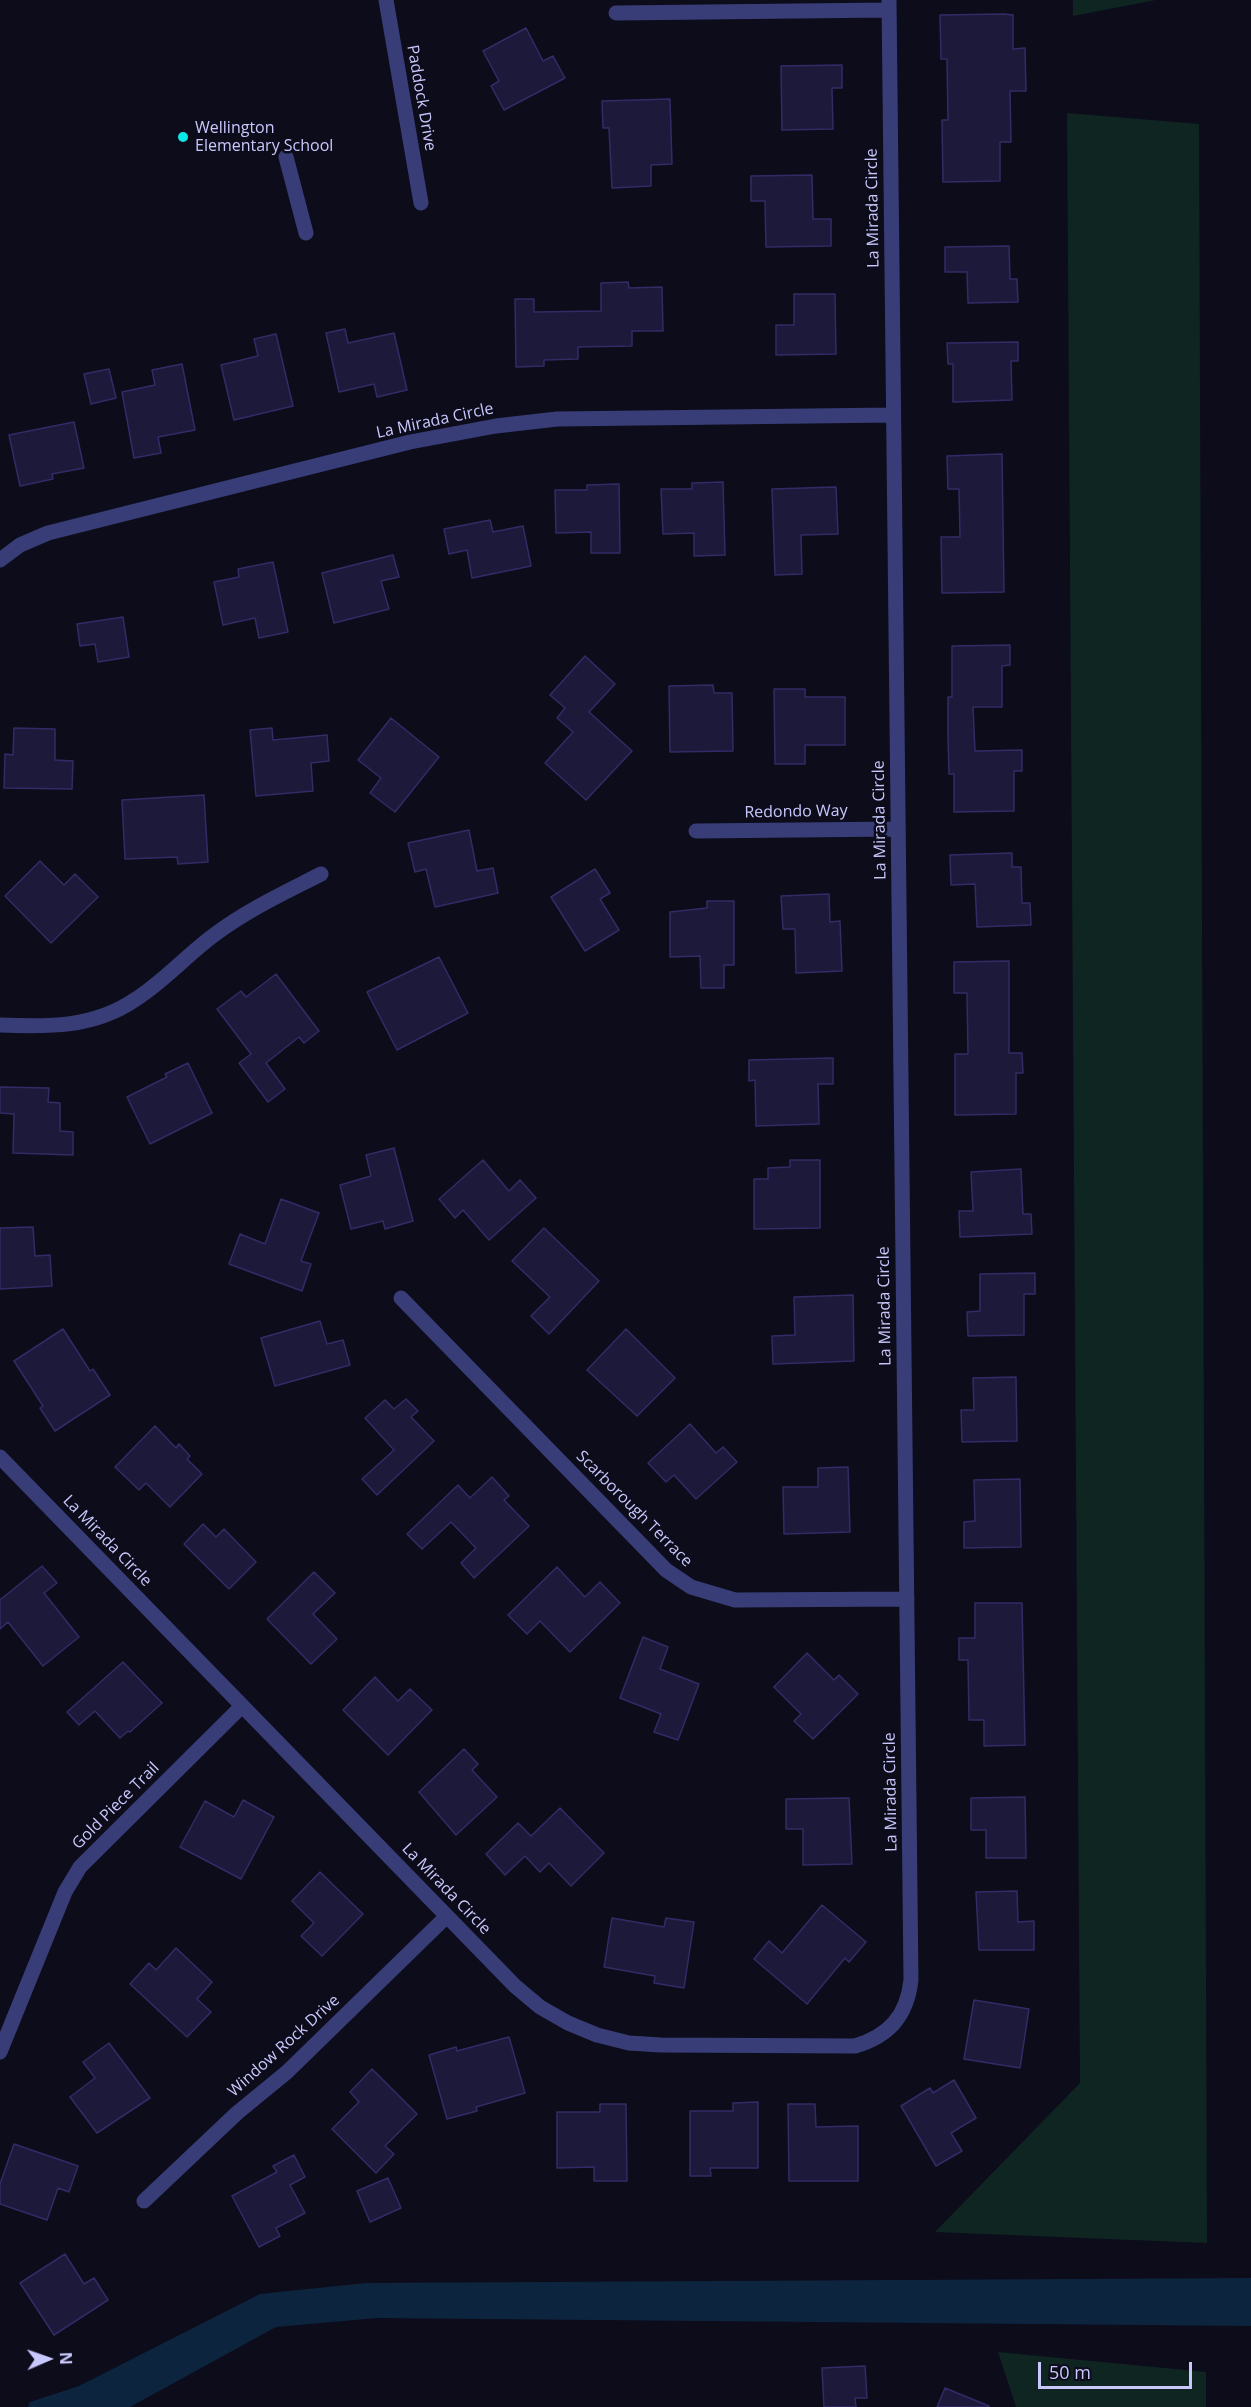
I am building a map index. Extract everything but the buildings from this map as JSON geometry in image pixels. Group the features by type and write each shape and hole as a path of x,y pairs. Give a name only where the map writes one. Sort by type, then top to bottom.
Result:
{"street":[{"name":"Paddock Drive","path":"386,0 421,203"},
{"path":"616,13 889,5"},
{"name":"La Mirada Circle","path":"0,1457 515,1986 540,2007 568,2023 597,2035 629,2043 661,2045 855,2046 884,2034 904,2011 911,1980 889,5"},
{"path":"286,157 306,233"},
{"name":"La Mirada Circle","path":"0,560 20,545 48,534 411,442 476,429 557,419 893,415"},
{"name":"Redondo Way","path":"696,831 898,829"},
{"path":"0,1024 54,1027 105,1016 136,999 215,934 255,908 321,874"},
{"name":"Scarborough Terrace","path":"401,1298 666,1570 691,1587 720,1598 742,1601 907,1599"},
{"name":"Gold Piece Trail","path":"0,2052 65,1892 80,1867 242,1706"},
{"name":"Window Rock Drive","path":"144,2201 237,2113 287,2072 447,1916"},
{"name":"Gold Piece Trail","path":"0,2032 15,2016"}],"green space":[{"path":"1073,0 1156,0 1073,16"},
{"path":"1067,113 1199,124 1207,2243 935,2232 1080,2083"},
{"path":"998,2352 1206,2372 1206,2407 1016,2407"}],"water":[{"path":"1251,2278 1251,2326 377,2318 276,2327 130,2407 28,2407 30,2402 79,2386 260,2294 366,2283"}],"place":[{"name":"Wellington Elementary School","path":"183,137"}]}
